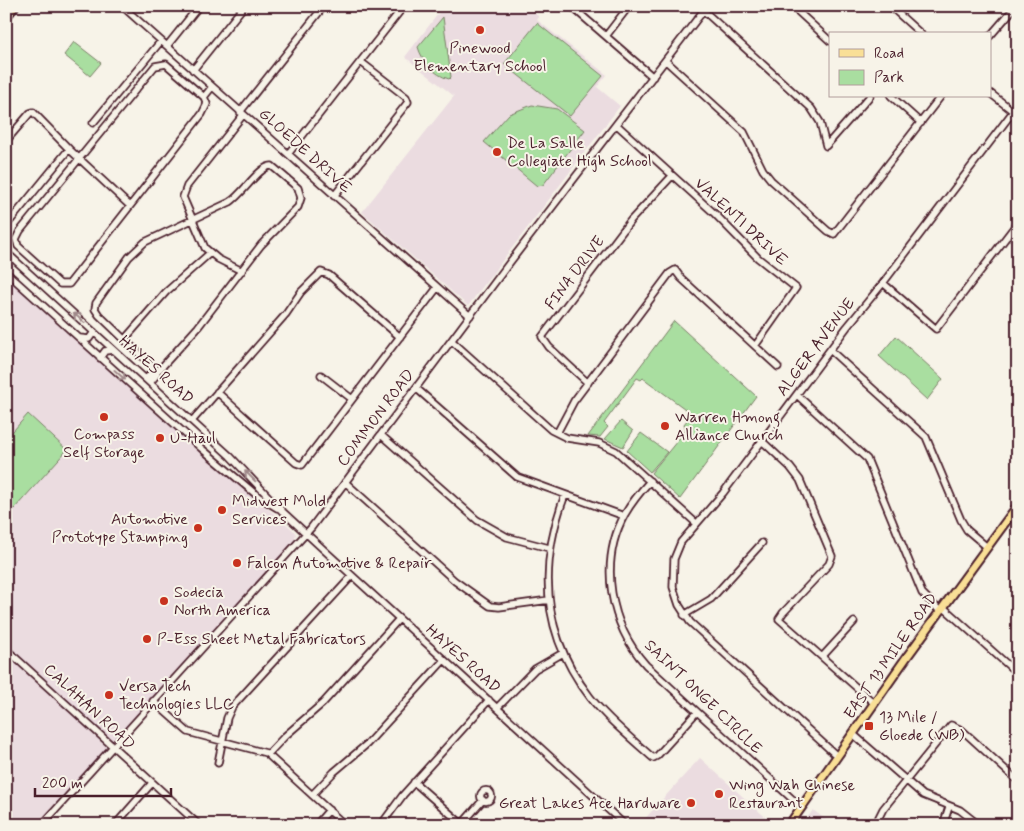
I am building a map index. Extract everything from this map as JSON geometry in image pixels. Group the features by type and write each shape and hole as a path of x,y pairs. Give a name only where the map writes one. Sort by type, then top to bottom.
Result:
{"main road":[{"path":"6,17 15,6"},
{"name":"EAST 13 MILE ROAD","path":"789,825 874,703 1018,505"}],"street":[{"name":"GLOEDE DRIVE","path":"122,6 470,316"},
{"path":"167,46 199,6"},
{"path":"194,70 244,6"},
{"path":"242,271 210,253 184,200 184,193 241,113 324,6"},
{"path":"288,154 404,6"},
{"path":"571,6 653,77"},
{"path":"606,36 629,6"},
{"path":"792,6 829,40"},
{"path":"890,6 919,32"},
{"path":"706,8 811,108 820,122 826,146 868,98"},
{"name":"COMMON ROAD","path":"42,825 306,533 706,8"},
{"path":"992,33 1012,8"},
{"path":"93,123 160,41"},
{"path":"166,64 204,97 207,104 202,114 73,280 66,285 60,284 18,246 16,237 153,68 166,64 177,56"},
{"path":"666,60 744,132 763,170 771,180 828,232 834,234 940,98"},
{"path":"334,196 408,102 406,97 361,62"},
{"path":"204,97 212,87"},
{"path":"992,95 1016,113"},
{"path":"893,98 921,123"},
{"name":"ALGER AVENUE","path":"684,615 675,596 673,566 681,542 723,493 830,350 1016,113 1018,106"},
{"path":"6,142 30,113 33,112 69,149 130,206"},
{"name":"VALENTI DRIVE","path":"617,125 715,214 758,258 796,288 754,346"},
{"path":"6,226 69,149"},
{"path":"148,381 157,374 157,371 198,328 269,236 298,207 300,193 288,178 272,166 265,166 234,200 145,242 138,248 96,303 96,312 157,371"},
{"name":"FINA DRIVE","path":"588,382 542,338 631,220 672,176"},
{"path":"883,283 936,329 1018,222"},
{"path":"8,254 18,246"},
{"path":"124,340 166,292 210,253"},
{"name":"HAYES ROAD","path":"8,254 238,464 283,512 352,576 625,825"},
{"path":"557,433 568,410 588,382 670,273 675,270 680,278 778,367"},
{"name":"HAYES ROAD","path":"6,272 230,473 283,512"},
{"path":"192,421 286,314 318,273 323,272 400,337"},
{"path":"52,293 60,284"},
{"path":"217,392 296,463 302,465 437,288"},
{"path":"78,337 89,339 94,332"},
{"path":"452,341 557,433 578,441 609,446 628,459 696,523"},
{"path":"100,358 106,350 115,351"},
{"path":"830,350 926,437 961,520 968,530 987,547"},
{"path":"321,375 352,399"},
{"path":"416,388 510,472 529,482 624,516"},
{"path":"797,395 861,451 867,459 922,594 1018,674"},
{"path":"381,435 477,520 507,537 549,548"},
{"path":"762,441 800,480 832,556 830,564 783,613 779,620 874,703"},
{"path":"230,473 238,464"},
{"name":"SAINT ONGE CIRCLE","path":"650,481 624,516 614,544 611,566 613,603 619,622 637,655 696,712 801,807"},
{"path":"345,482 455,581 490,606 499,607 549,600"},
{"path":"565,495 549,548 549,600 563,654 591,697 653,758 657,756 696,712"},
{"path":"762,543 711,599 684,615 837,756"},
{"path":"218,763 232,707 352,576"},
{"path":"268,754 285,736 323,703 399,619"},
{"path":"822,657 854,622"},
{"name":"CALAHAN ROAD","path":"6,649 195,823"},
{"path":"497,708 535,669 563,654"},
{"path":"312,795 334,772 367,744 444,660"},
{"path":"381,825 414,782 489,700"},
{"path":"153,701 188,732 268,754 345,825"},
{"path":"875,825 883,809 946,729 954,724 1018,781"},
{"path":"853,734 929,799 965,813 979,825"},
{"path":"414,782 463,824 483,800"},
{"path":"115,825 152,783"},
{"path":"943,825 949,808"},
{"path":"316,825 329,810"}],"shaded area":[{"name":"De La Salle Collegiate High School","path":"444,6 527,6 539,17 537,20 607,75 597,87 620,106 468,306 362,212 454,96 405,57"},
{"path":"6,276 200,451 296,534 293,543 37,825 6,825"},
{"path":"700,758 773,825 643,825 641,823"},
{"path":"813,810 833,825 802,825"}],"green space":[{"path":"443,17 451,77 449,79 429,67 418,47"},
{"path":"537,23 603,76 570,116 504,64"},
{"path":"74,42 101,63 90,76 64,55"},
{"path":"532,105 557,109 585,130 543,185 537,186 484,142 509,114"},
{"path":"674,321 756,396 680,499 651,473 686,430 684,424 692,414 643,378 641,380 637,378 604,423 608,427 600,437 588,436"},
{"path":"896,336 943,379 927,400 879,356"},
{"path":"28,414 67,450 6,518 6,439"},
{"path":"621,421 633,431 623,447 605,439"},
{"path":"641,433 667,452 650,472 627,451"}],"place":[{"name":"Pinewood Elementary School","path":"480,30"},
{"name":"De La Salle Collegiate High School","path":"497,152"},
{"name":"Compass Self Storage","path":"104,417"},
{"name":"Warren Hmong Alliance Church","path":"665,426"},
{"name":"U-Haul","path":"160,438"},
{"name":"Midwest Mold Services","path":"222,510"},
{"name":"Automotive Prototype Stamping","path":"198,528"},
{"name":"Falcon Automotive & Repair","path":"237,563"},
{"name":"Sodecia North America","path":"164,601"},
{"name":"P-Ess Sheet Metal Fabricators","path":"147,639"},
{"name":"Versa Tech Technologies LLC","path":"109,695"},
{"name":"13 Mile / Gloede (WB)","path":"869,726"},
{"name":"Wing Wah Chinese Restaurant","path":"719,794"},
{"name":"Great Lakes Ace Hardware","path":"691,803"}]}
